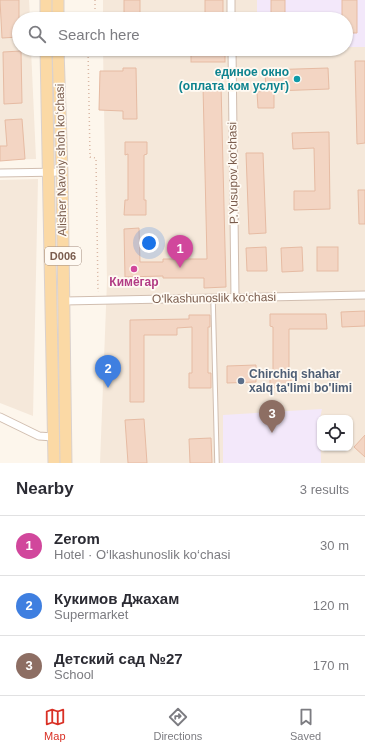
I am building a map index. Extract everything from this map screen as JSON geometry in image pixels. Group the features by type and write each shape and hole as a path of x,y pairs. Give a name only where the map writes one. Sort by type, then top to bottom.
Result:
{"main road":[{"path":"46,0 46,12"},
{"path":"58,0 58,12"},
{"name":"Alisher Navoiy shoh koʻchasi","path":"46,56 50,172 54,463"},
{"name":"Alisher Navoiy shoh koʻchasi","path":"58,56 62,172 66,463"}],"street":[{"path":"231,0 231,12"},
{"name":"P.Yusupov ko'chasi","path":"232,56 235,298"},
{"path":"0,173 62,172"},
{"name":"O‘lkashunoslik ko‘chasi","path":"64,301 365,295"},
{"path":"0,417 39,436 53,437"}],"lane":[{"path":"213,298 217,463"}],"path":[{"path":"95,0 95,12"},
{"path":"88,56 90,157 96,158 98,300"}],"shaded area":[{"path":"0,0 29,0 30,12 12,12 12,56 31,56 36,159 0,160"},
{"path":"103,0 365,0 365,463 100,463 107,281 103,56 353,56 353,12 103,12"},
{"path":"257,0 365,0 365,47 353,47 353,12 257,12"},
{"path":"38,179 33,416 0,403 0,180"},
{"path":"322,409 321,415 317,415 317,451 321,451 321,463 223,463 223,415"}],"building":[{"path":"0,0 19,0 19,12 12,12 12,37 2,38"},
{"path":"124,0 140,0 140,12 124,12"},
{"path":"205,0 223,0 223,12 205,12"},
{"path":"271,0 285,0 285,12 271,12"},
{"path":"342,0 357,0 357,33 353,33 353,12 342,12"},
{"path":"3,52 12,52 12,56 21,56 22,103 4,104"},
{"path":"191,56 225,56 225,62 191,62"},
{"path":"355,61 365,61 365,143 357,144"},
{"path":"123,68 136,68 137,119 123,119 123,111 99,110 100,71 123,71"},
{"name":"единое окно (оплата ком услуг)","path":"328,68 329,89 274,91 274,108 258,108 257,92 266,91 265,70"},
{"path":"221,85 226,287 204,288 204,278 163,278 163,276 125,277 124,229 139,228 140,262 163,262 163,259 207,259 203,86"},
{"path":"22,119 25,159 0,161 0,146 7,146 5,120"},
{"path":"329,132 330,209 294,210 294,191 315,191 314,148 293,149 292,133"},
{"path":"125,142 147,142 147,154 144,155 144,200 146,200 146,215 124,215 125,200 128,200 128,154 125,155"},
{"path":"246,153 263,153 266,233 249,234"},
{"path":"358,190 365,190 365,224 359,224"},
{"path":"266,247 267,271 247,271 246,248"},
{"path":"302,247 303,271 282,272 281,248"},
{"path":"317,247 338,247 338,271 317,271"},
{"path":"365,311 365,326 342,327 341,312"},
{"path":"270,314 326,314 327,329 289,329 289,372 291,372 291,387 270,387 270,372 273,372 273,327 270,326"},
{"path":"189,315 210,315 210,327 208,327 208,373 211,373 211,388 189,388 189,373 192,373 192,327 177,328 177,335 144,335 144,402 130,402 130,320 189,319"},
{"path":"256,365 256,382 227,383 227,366"},
{"path":"144,419 147,463 128,463 125,420"},
{"path":"365,435 365,457 354,447"},
{"path":"211,438 212,463 190,463 189,439"}],"place":[{"name":"единое окно (оплата ком услуг)","path":"297,79"},
{"name":"Zerom","path":"180,268"},
{"name":"Кимёгар","path":"134,269"},
{"name":"Chirchiq shahar xalq ta'limi bo'limi","path":"241,381"},
{"name":"Кукимов Джахам","path":"108,388"},
{"name":"Детский сад №27","path":"272,433"}]}
